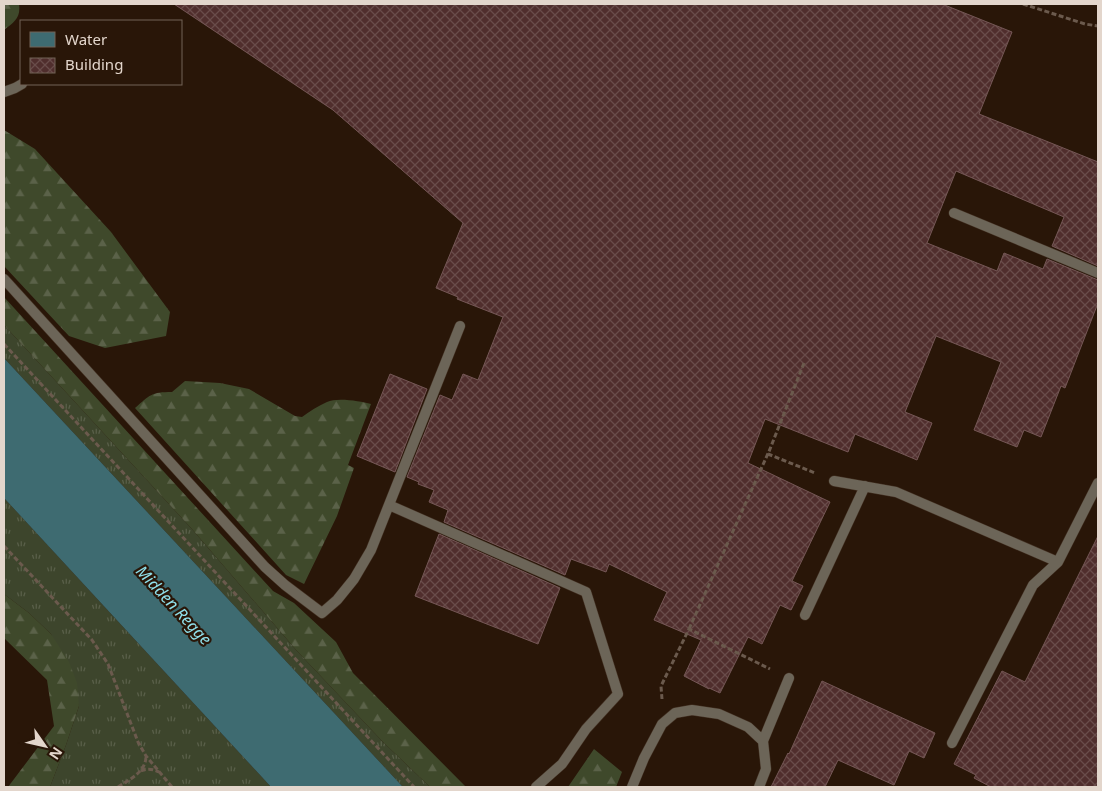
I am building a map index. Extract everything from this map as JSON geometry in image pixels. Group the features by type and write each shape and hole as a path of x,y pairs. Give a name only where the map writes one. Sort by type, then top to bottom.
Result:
{"lane":[{"path":"4,92 20,85"},
{"path":"954,213 1098,273"},
{"path":"4,279 265,567 285,585 322,612 336,600 354,579 371,550 460,326"},
{"path":"834,481 896,492 1058,562"},
{"path":"952,744 1033,585 1058,562 1098,483"},
{"path":"805,615 865,486"},
{"path":"389,505 586,592 618,694 586,729 562,764 536,787"},
{"path":"759,787 766,769 763,741 789,678"},
{"path":"632,787 644,758 662,724 675,713 692,710 719,714 748,728 763,741"}],"path":[{"path":"1023,4 1085,24 1098,26"},
{"path":"4,344 414,787"},
{"path":"662,724 661,686 689,630 770,449 804,363"},
{"path":"770,449 768,454 834,481"},
{"path":"4,546 92,640 108,664 138,742 146,756 172,787"},
{"path":"689,630 789,678"},
{"path":"141,771 145,766 146,756"},
{"path":"118,787 145,769 160,772"}],"green space":[{"path":"4,4 19,4 18,16 4,30"},
{"path":"4,130 35,149 111,232 170,312 166,336 105,348 69,336 4,266"},
{"path":"4,297 273,591 294,603 336,642 353,673 466,787 430,787 383,742 297,651 191,528 4,325"},
{"path":"4,325 191,528 297,651 383,742 430,787 403,787 4,358"},
{"path":"185,381 220,383 249,389 295,416 302,417 317,407 331,401 349,400 371,404 348,465 354,468 337,516 304,584 286,575 135,408 151,395 172,392"},
{"path":"4,498 271,787 50,787 79,706 51,634 29,613 4,594"},
{"path":"4,594 29,613 51,634 69,662 77,683 79,706 50,787 8,787 54,726 47,680 4,638"},
{"path":"594,749 622,772 616,787 568,787"}],"water":[{"name":"Midden Regge","path":"4,358 403,787 271,787 4,498"}],"building":[{"path":"174,4 942,4 1012,32 979,114 1098,162 1098,266 1052,246 1064,217 956,171 927,243 997,271 1004,253 1043,269 1047,259 1098,280 1098,303 1065,388 1061,386 1041,437 1024,430 1017,447 974,430 1001,362 936,336 905,412 932,423 917,460 855,434 848,452 765,419 748,463 830,502 792,581 803,586 791,610 780,605 762,644 748,637 720,693 684,676 701,640 654,620 667,592 609,564 606,572 571,559 565,575 444,522 448,510 429,502 434,490 418,484 419,482 407,477 440,395 452,400 463,374 478,380 503,317 457,299 458,297 436,288 463,223 333,110"},
{"path":"390,374 427,389 395,472 357,456"},
{"path":"439,534 560,588 538,644 415,596"},
{"path":"1098,536 1098,787 991,787 974,778 976,775 954,764 1002,671 1025,682"},
{"path":"822,681 935,733 924,758 909,751 894,785 838,760 825,787 771,787 789,754"}]}
